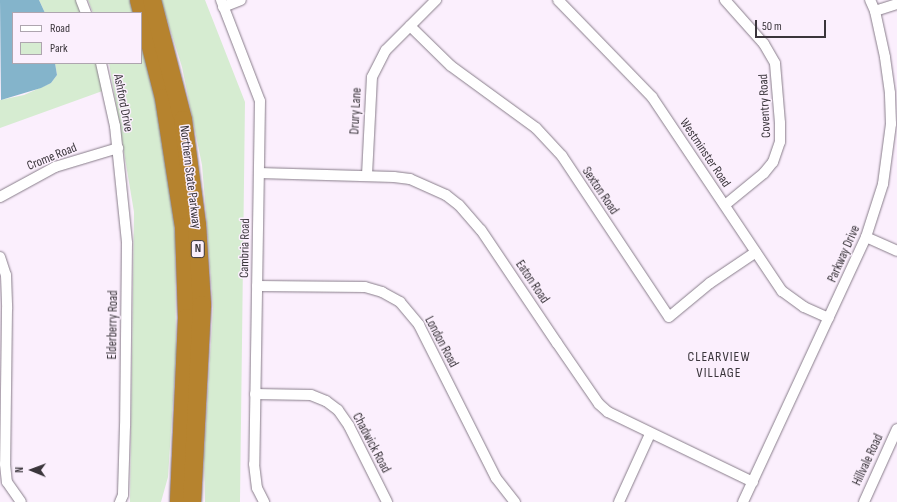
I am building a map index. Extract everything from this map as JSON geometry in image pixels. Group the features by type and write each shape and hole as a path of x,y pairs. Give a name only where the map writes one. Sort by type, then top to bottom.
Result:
{"highway":[{"name":"Northern State Parkway","path":"139,0 164,98 184,227 187,318 188,448 192,502"},
{"name":"Northern State Parkway","path":"152,0 175,84 194,194 202,305 188,448 179,502"},
{"path":"168,502 188,448"},
{"path":"188,448 200,502"}],"street":[{"path":"81,0 86,12"},
{"path":"222,3 241,0"},
{"name":"Drury Lane","path":"367,176 372,77 386,50 436,0"},
{"name":"Westminster Road","path":"558,0 652,97 782,291 804,308 829,318"},
{"name":"Coventry Road","path":"725,0 764,44 774,63 780,123 780,142 773,162 764,173 725,205"},
{"name":"Parkway Drive","path":"744,502 866,237 883,184 894,124 886,57 875,11 870,0"},
{"name":"Cambria Road","path":"222,3 260,101 254,464 257,488 264,502"},
{"path":"875,11 897,4"},
{"name":"Sexton Road","path":"410,26 451,66 536,128 562,156 669,317 710,283 756,252"},
{"name":"Ashford Drive","path":"101,64 118,148"},
{"name":"Crome Road","path":"0,197 54,167 118,148"},
{"name":"Elderberry Road","path":"118,148 127,243 125,426 123,495 120,502"},
{"name":"Eaton Road","path":"259,173 367,176 410,179 432,188 459,205 481,230 599,404 616,418 753,482"},
{"path":"866,237 897,251"},
{"path":"0,257 6,274 7,309 3,483 21,502"},
{"name":"London Road","path":"257,286 365,287 382,292 400,302 419,325 496,478 515,502"},
{"name":"Chadwick Road","path":"255,394 311,395 326,401 338,410 349,426 387,502"},
{"name":"Hillvale Road","path":"864,502 897,429"},
{"path":"619,502 650,434"}],"green space":[{"path":"39,0 81,0 86,12 45,12"},
{"path":"88,0 133,0 137,12 93,12"},
{"path":"161,0 205,0 245,102 240,502 205,502 204,458 213,308 202,165 182,67"},
{"path":"142,33 157,97 170,176 175,235 176,354 168,477 161,502 130,502 134,212 109,64 142,64"},
{"path":"55,64 101,64 108,89 0,128 0,100 24,95 51,83 57,75"}],"water":[{"path":"0,0 39,0 45,12 12,12 12,64 55,64 57,75 51,83 41,88 1,100"}],"district":[{"name":"CLEARVIEW VILLAGE","path":"719,366"}]}
